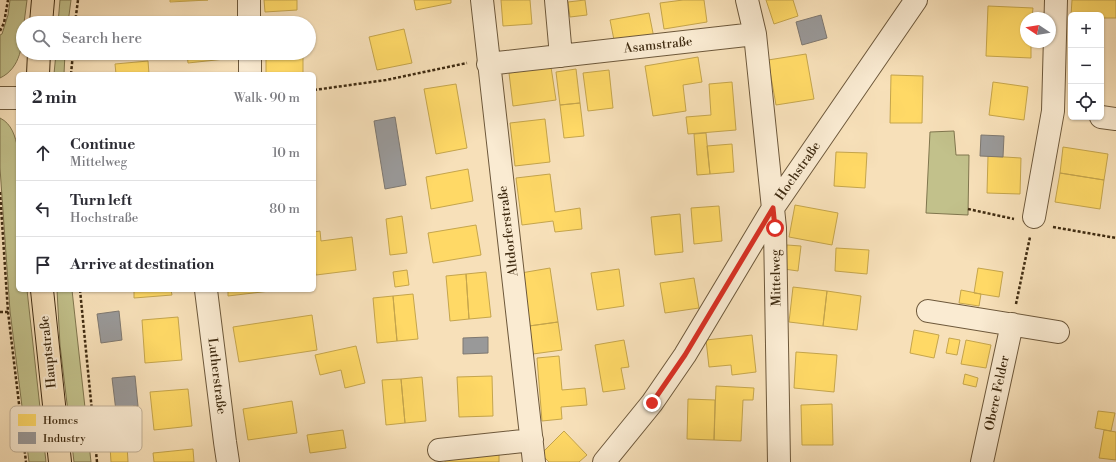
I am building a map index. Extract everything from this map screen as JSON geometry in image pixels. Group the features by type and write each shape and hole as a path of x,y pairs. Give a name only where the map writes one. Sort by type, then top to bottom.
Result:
{"main road":[{"path":"42,16 43,0"},
{"path":"38,72 39,60"},
{"name":"Hauptstraße","path":"42,292 54,406"},
{"name":"Hauptstraße","path":"59,452 60,462"}],"street":[{"path":"249,0 249,16"},
{"name":"Altdorferstraße","path":"482,0 534,462"},
{"path":"556,0 561,56"},
{"name":"Mittelweg","path":"747,0 755,34 775,235 779,462"},
{"name":"Hochstraße","path":"604,462 652,403 685,355 773,208 916,0"},
{"path":"1033,220 1062,112 1056,0"},
{"name":"Asamstraße","path":"488,61 561,56 755,34"},
{"path":"250,60 250,72"},
{"path":"0,98 16,98"},
{"path":"1104,117 1116,119"},
{"name":"Lutherstraße","path":"206,292 228,462"},
{"path":"928,311 1058,332"},
{"name":"Obere Felder","path":"982,462 1012,324"},
{"path":"439,450 532,440"}],"path":[{"path":"0,31 4,23 8,0"},
{"path":"76,16 78,0"},
{"path":"71,72 72,60"},
{"path":"316,90 386,80 488,61"},
{"path":"0,192 8,312 19,406"},
{"path":"968,209 1033,220 1116,238"},
{"path":"1012,324 1033,220"},
{"path":"80,292 91,406"},
{"path":"0,312 8,312"},
{"path":"25,452 26,462"},
{"path":"96,452 97,462"}],"shaded area":[{"path":"10,0 27,0 25,16 16,16 17,62 7,74 0,78 0,35 2,34 8,15"},
{"path":"60,0 71,0 69,16 59,16"},
{"path":"55,60 65,60 64,72 54,72"},
{"path":"0,118 10,127 16,142 16,292 27,292 40,406 22,406 10,311 0,168"},
{"path":"954,131 956,155 969,155 968,215 926,213 930,132"},
{"path":"57,292 72,292 85,406 67,406 60,345"},
{"path":"28,452 45,452 46,462 29,462"},
{"path":"73,452 90,452 91,462 74,462"}],"building: Homes":[{"path":"170,0 208,0 170,2"},
{"path":"264,0 297,0 297,10 265,12"},
{"path":"414,0 451,0 451,3 416,10"},
{"path":"501,0 530,0 532,24 503,26"},
{"path":"585,0 587,15 570,17 568,2"},
{"path":"683,0 704,0 707,22 664,29 660,3"},
{"path":"766,0 793,0 798,16 774,24"},
{"path":"1072,0 1116,0 1116,18 1104,18 1104,12 1071,12"},
{"path":"988,6 1033,8 1033,12 1020,12 1020,48 1031,48 1031,58 986,56"},
{"path":"649,13 654,38 615,45 610,20"},
{"path":"404,29 412,63 377,70 369,37"},
{"path":"806,54 814,99 776,105 768,60"},
{"path":"698,57 702,82 683,85 686,111 653,116 645,66"},
{"path":"188,60 216,60 188,63"},
{"path":"266,60 303,60 303,72 266,72"},
{"path":"148,61 149,72 116,72 115,64"},
{"path":"551,67 556,100 513,106 509,73"},
{"path":"576,69 580,103 560,105 556,72"},
{"path":"609,70 613,108 588,111 583,73"},
{"path":"891,75 923,76 922,123 890,123"},
{"path":"732,82 736,130 688,134 686,117 711,115 709,84"},
{"path":"993,82 1028,87 1024,120 989,115"},
{"path":"456,84 467,148 436,154 424,89"},
{"path":"580,103 584,136 564,138 560,105"},
{"path":"545,119 550,162 515,166 510,123"},
{"path":"706,133 710,174 697,175 694,134"},
{"path":"732,144 734,172 710,174 707,146"},
{"path":"1063,147 1108,154 1104,180 1060,173"},
{"path":"836,152 867,153 865,188 834,186"},
{"path":"988,156 1021,158 1020,194 987,193"},
{"path":"468,169 473,201 431,209 426,177"},
{"path":"1060,173 1104,180 1100,209 1055,202"},
{"path":"550,174 555,212 580,208 582,229 555,232 553,221 522,225 516,178"},
{"path":"795,205 838,213 832,245 789,237"},
{"path":"719,206 722,241 694,244 691,208"},
{"path":"680,214 683,252 655,255 651,217"},
{"path":"402,216 407,253 390,255 386,219"},
{"path":"476,225 481,255 433,263 428,233"},
{"path":"320,231 321,241 352,237 356,270 316,275 316,232"},
{"path":"787,245 801,246 798,271 784,269"},
{"path":"836,248 869,250 867,274 835,271"},
{"path":"550,268 558,322 529,326 521,273"},
{"path":"978,268 1003,272 999,297 974,293"},
{"path":"619,269 624,306 597,310 591,273"},
{"path":"407,270 409,285 395,287 393,272"},
{"path":"486,272 491,317 469,319 466,274"},
{"path":"466,274 469,319 450,321 446,276"},
{"path":"694,278 699,308 665,313 660,283"},
{"path":"793,287 827,291 823,326 789,322"},
{"path":"961,290 981,294 979,306 959,303"},
{"path":"827,291 861,296 857,330 823,326"},
{"path":"134,292 171,292 172,295 134,298"},
{"path":"228,292 262,292 228,296"},
{"path":"413,294 418,339 397,341 393,296"},
{"path":"393,296 397,341 377,343 373,298"},
{"path":"312,315 317,350 239,362 233,327"},
{"path":"178,317 182,360 145,363 142,320"},
{"path":"558,322 562,350 533,354 529,326"},
{"path":"914,330 939,335 934,358 910,353"},
{"path":"752,335 756,372 732,375 731,365 709,367 706,340"},
{"path":"949,338 960,340 957,355 946,353"},
{"path":"624,340 629,367 621,368 625,389 603,392 595,345"},
{"path":"966,340 991,345 986,368 961,364"},
{"path":"356,346 365,383 345,388 341,370 320,375 315,355"},
{"path":"796,352 837,355 834,392 794,388"},
{"path":"559,356 562,390 585,388 587,405 561,407 562,419 542,421 537,358"},
{"path":"965,374 978,378 976,387 963,384"},
{"path":"492,376 493,416 459,417 457,377"},
{"path":"422,377 426,421 405,423 401,379"},
{"path":"401,379 405,423 386,425 382,380"},
{"path":"716,386 754,388 753,400 743,400 741,441 714,440"},
{"path":"188,389 192,426 154,430 150,392"},
{"path":"688,399 715,400 714,440 687,439"},
{"path":"292,401 297,433 248,440 243,409"},
{"path":"832,404 833,445 802,445 801,405"},
{"path":"1098,411 1115,413 1111,431 1095,428"},
{"path":"343,430 346,448 310,453 307,435"},
{"path":"1104,430 1116,432 1116,460 1099,458"},
{"path":"564,431 587,455 579,462 549,462 541,454"},
{"path":"193,449 194,462 154,462 153,453"},
{"path":"499,450 499,462 445,462 445,454"},
{"path":"110,452 127,452 128,462 111,462"}],"building: Industry":[{"path":"821,15 827,38 802,45 796,22"},
{"path":"395,117 406,185 385,189 374,121"},
{"path":"981,135 1004,136 1003,157 980,156"},
{"path":"119,311 122,340 101,343 97,314"},
{"path":"488,337 488,353 463,354 463,338"},
{"path":"135,376 138,406 115,406 112,378"}],"route":[{"path":"652,403 685,355 773,208 775,228"}]}
